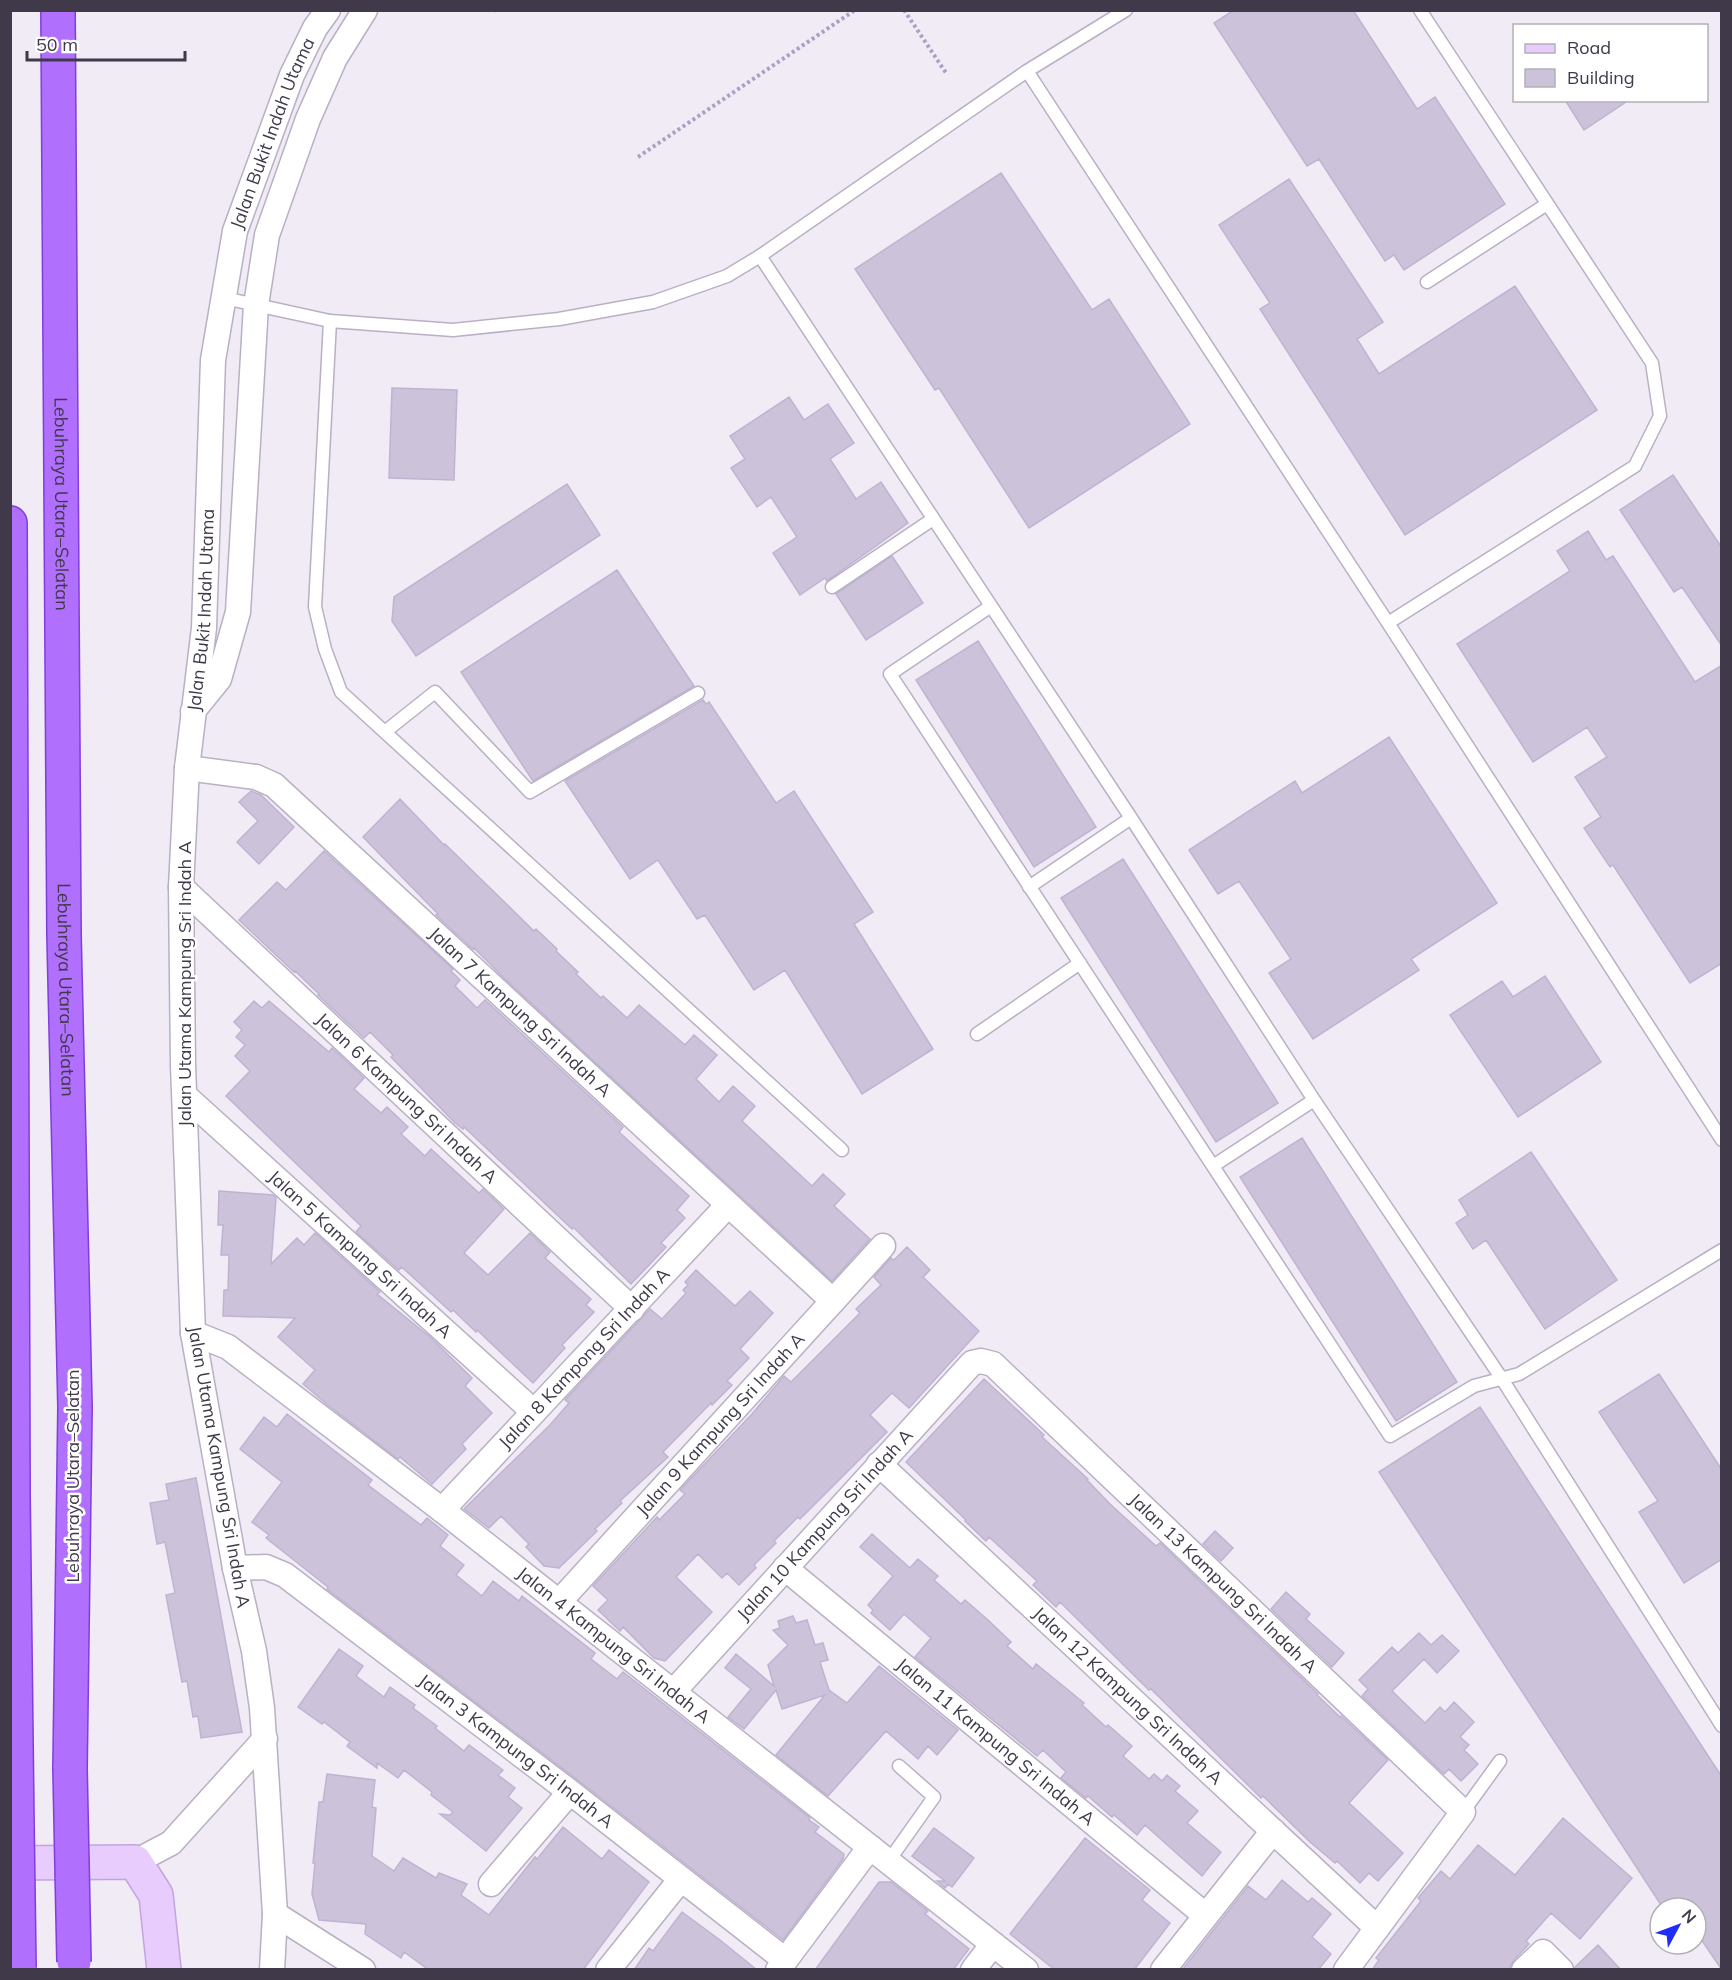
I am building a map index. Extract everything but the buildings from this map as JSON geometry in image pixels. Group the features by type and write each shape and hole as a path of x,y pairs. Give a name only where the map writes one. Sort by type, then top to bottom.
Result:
{"highway":[{"name":"Lebuhraya Utara–Selatan","path":"58,10 64,923 75,1407 70,1768 75,1967"},
{"path":"10,523 13,1753 17,1827 19,1969"}],"street":[{"name":"Jalan Bukit Indah Utama","path":"193,711 204,628 213,360 235,231 292,75 315,28 328,10"},
{"name":"Jalan Bukit Indah Utama","path":"193,711 219,679 237,612 256,305 267,235 308,119 335,58 365,10"},
{"name":"Jalan Utama Kampung Sri Indah A","path":"193,711 181,888 193,1333 235,1568 254,1651 265,1739 275,1914 272,1970"},
{"name":"Jalan 7 Kampung Sri Indah A","path":"188,768 256,777 274,785 833,1301"},
{"name":"Jalan 6 Kampung Sri Indah A","path":"181,888 632,1309"},
{"name":"Jalan 5 Kampung Sri Indah A","path":"185,1096 534,1412"},
{"name":"Jalan 8 Kampong Sri Indah A","path":"442,1510 728,1205"},
{"name":"Jalan 9 Kampung Sri Indah A","path":"559,1602 883,1246"},
{"name":"Jalan 4 Kampung Sri Indah A","path":"193,1333 228,1347 442,1510 1026,1970"},
{"name":"Jalan 10 Kampung Sri Indah A","path":"673,1692 972,1363 981,1361"},
{"name":"Jalan 13 Kampung Sri Indah A","path":"981,1361 993,1364 1463,1812"},
{"name":"Jalan 12 Kampung Sri Indah A","path":"879,1464 1377,1928"},
{"name":"Jalan 3 Kampung Sri Indah A","path":"235,1568 266,1567 285,1575 681,1879 782,1965"},
{"name":"Jalan 11 Kampung Sri Indah A","path":"785,1568 1205,1915"},
{"path":"10,1863 135,1862 171,1843 265,1739"},
{"path":"491,1884 570,1792"},
{"path":"1346,1970 1463,1812"},
{"path":"1163,1970 1273,1831"},
{"path":"782,1965 870,1847"},
{"path":"135,1862 156,1895 164,1970"},
{"path":"608,1970 681,1879"},
{"path":"275,1914 363,1970"},
{"path":"973,1970 993,1944"},
{"path":"1524,1970 1543,1952 1561,1970"}],"lane":[{"path":"224,298 330,321 453,330 559,319 653,302 727,276 760,256 1027,71 1126,10"},
{"path":"1388,623 1635,466 1660,416 1652,363 1420,10"},
{"path":"1027,71 1722,1140"},
{"path":"1427,282 1547,204"},
{"path":"760,256 992,606 1314,1100 1502,1379 1722,1726"},
{"path":"330,321 315,607 325,649 341,692 842,1150"},
{"path":"832,587 933,519"},
{"path":"992,606 890,674 1390,1436 1474,1386 1519,1374 1722,1250"},
{"path":"386,731 435,692 530,792 698,693"},
{"path":"1029,887 1131,818"},
{"path":"977,1034 1080,963"},
{"path":"1213,1166 1314,1100"},
{"path":"1463,1812 1500,1761"},
{"path":"888,1862 934,1797 899,1766"}],"path":[{"path":"638,157 855,10"},
{"path":"904,10 946,73"}]}
